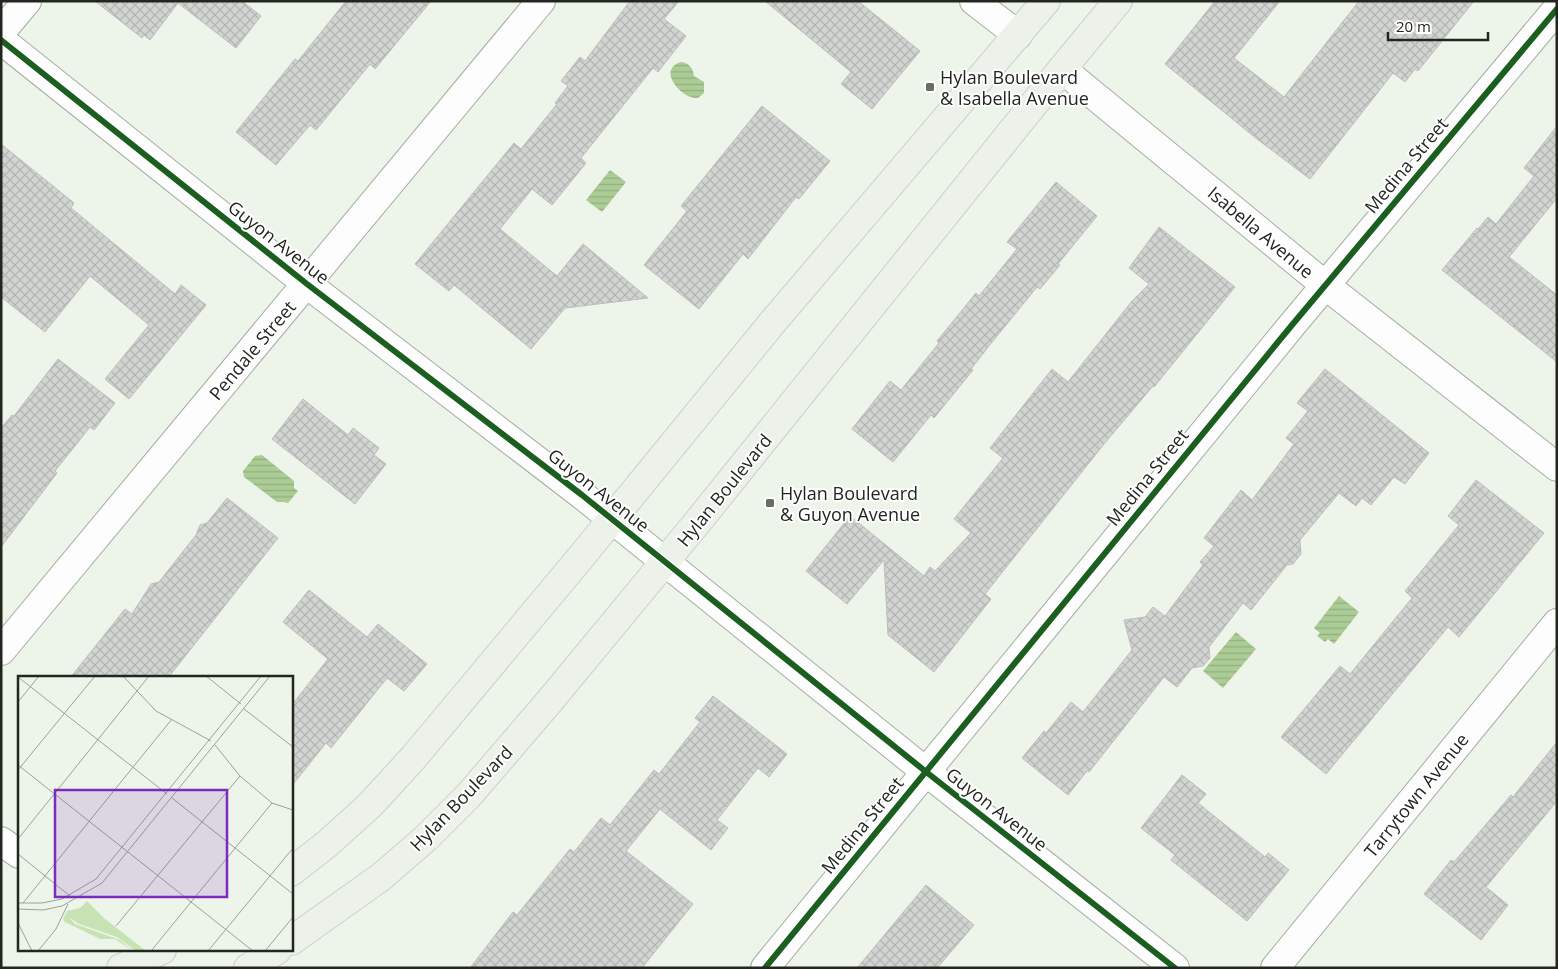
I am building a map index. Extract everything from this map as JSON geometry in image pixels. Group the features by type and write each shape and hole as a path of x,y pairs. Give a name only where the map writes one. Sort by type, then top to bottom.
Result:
{"main road":[{"path":"292,871 327,844 370,805 408,764 779,316 1046,1"},
{"name":"Hylan Boulevard","path":"292,940 381,876 425,839 456,807 548,703 666,562 1062,68 1118,1"},
{"path":"126,960 155,952"},
{"path":"248,968 274,952"}],"street":[{"path":"1,32 27,1"},
{"name":"Pendale Street","path":"1,651 541,1"},
{"path":"974,1 1018,35"},
{"name":"Medina Street","path":"765,968 1325,285 1557,9"},
{"name":"Guyon Avenue","path":"1,40 307,284 612,519 925,772 1175,968"},
{"name":"Isabella Avenue","path":"1062,68 1325,285 1557,467"},
{"name":"Tarrytown Avenue","path":"1275,968 1557,623"},
{"path":"1,841 18,853"}],"shaded area":[{"path":"681,62 692,68 694,76 704,82 704,93 698,98 685,94 671,77 671,71 674,66"},
{"path":"610,170 626,182 602,212 586,200"},
{"path":"262,455 294,481 294,488 298,491 288,503 277,502 244,477 243,471 255,456"},
{"path":"1339,596 1359,612 1334,644 1328,639 1325,642 1317,636 1320,633 1314,628"},
{"path":"1236,632 1256,649 1223,688 1203,671"}],"building":[{"path":"95,1 242,1 261,16 236,48 178,3 150,40 144,35 142,38"},
{"path":"346,1 431,1 375,69 370,64 316,130 310,125 276,165 236,132 295,59 298,61"},
{"path":"630,1 679,1 664,19 686,36 658,72 653,68 581,158 586,163 552,205 532,189 500,229 557,276 583,244 648,298 565,308 531,349 454,285 449,291 415,264 514,143 521,149 557,104 555,103 568,86 561,81 580,57 585,61"},
{"path":"765,1 858,1 920,51 872,109 841,84 851,72"},
{"path":"1215,1 1280,1 1234,58 1284,97 1359,1 1474,1 1418,71 1415,69 1405,82 1393,73 1310,179 1257,139 1165,64"},
{"path":"762,106 830,161 799,199 796,197 748,259 743,254 699,309 644,265 687,211 681,206"},
{"path":"1557,126 1557,198 1509,257 1557,295 1557,362 1442,270 1488,217 1496,224 1534,176 1524,168"},
{"path":"1,144 74,203 71,208 175,294 181,285 206,305 129,399 105,379 149,325 90,276 45,332 1,297"},
{"path":"1056,182 1097,216 1058,264 1060,265 1040,289 1037,287 989,346 971,369 973,370 934,418 931,415 893,462 852,429 890,381 901,390 976,293 979,296 1017,249 1007,242"},
{"path":"1159,227 1235,287 1154,387 1104,444 985,594 991,599 934,672 888,635 884,560 847,604 806,571 850,516 924,576 930,567 935,571 971,533 954,519 1003,458 990,448 1052,369 1068,382 1132,301 1149,284 1129,268"},
{"path":"58,359 115,403 94,430 90,427 55,471 57,473 1,547 1,428 12,415 14,416"},
{"path":"1325,369 1429,453 1405,484 1394,477 1371,505 1362,498 1356,506 1339,493 1300,540 1301,554 1293,564 1287,565 1251,610 1243,603 1209,647 1210,658 1203,666 1192,668 1177,687 1164,677 1089,772 1087,771 1068,795 1022,758 1044,731 1046,733 1071,702 1083,712 1132,650 1124,620 1145,617 1153,607 1165,616 1203,565 1200,562 1214,546 1204,538 1241,490 1252,500 1294,444 1286,438 1308,411 1297,403"},
{"path":"303,399 348,435 353,428 379,448 374,455 386,464 355,504 272,439"},
{"path":"1476,480 1544,533 1459,637 1448,627 1326,774 1281,737 1340,666 1350,674 1412,598 1405,591 1459,525 1448,516"},
{"path":"227,498 278,538 170,676 72,676 125,609 132,614 151,584 159,582 196,535 200,525 207,523"},
{"path":"309,590 367,637 378,624 427,664 404,691 387,678 331,748 326,743 292,786 292,705 328,659 283,622"},
{"path":"713,696 787,754 769,777 758,768 717,820 728,828 711,850 660,809 626,851 693,904 642,968 470,968 513,912 517,915 570,849 574,852 601,818 610,825 654,770 659,774 700,722 695,718"},
{"path":"1557,742 1557,801 1486,887 1508,905 1481,940 1424,894 1451,860 1454,862 1511,795 1513,797"},
{"path":"1182,775 1206,794 1198,803 1265,857 1268,853 1289,870 1247,921 1171,860 1175,855 1141,828"},
{"path":"926,885 974,925 937,968 857,968"}],"cycle path":[{"path":"765,968 1292,325 1557,9"},
{"path":"1,40 307,284 582,495 925,771 1175,968"}],"place":[{"name":"Hylan Boulevard & Isabella Avenue","path":"930,87"},
{"name":"Hylan Boulevard & Guyon Avenue","path":"770,503"}]}
